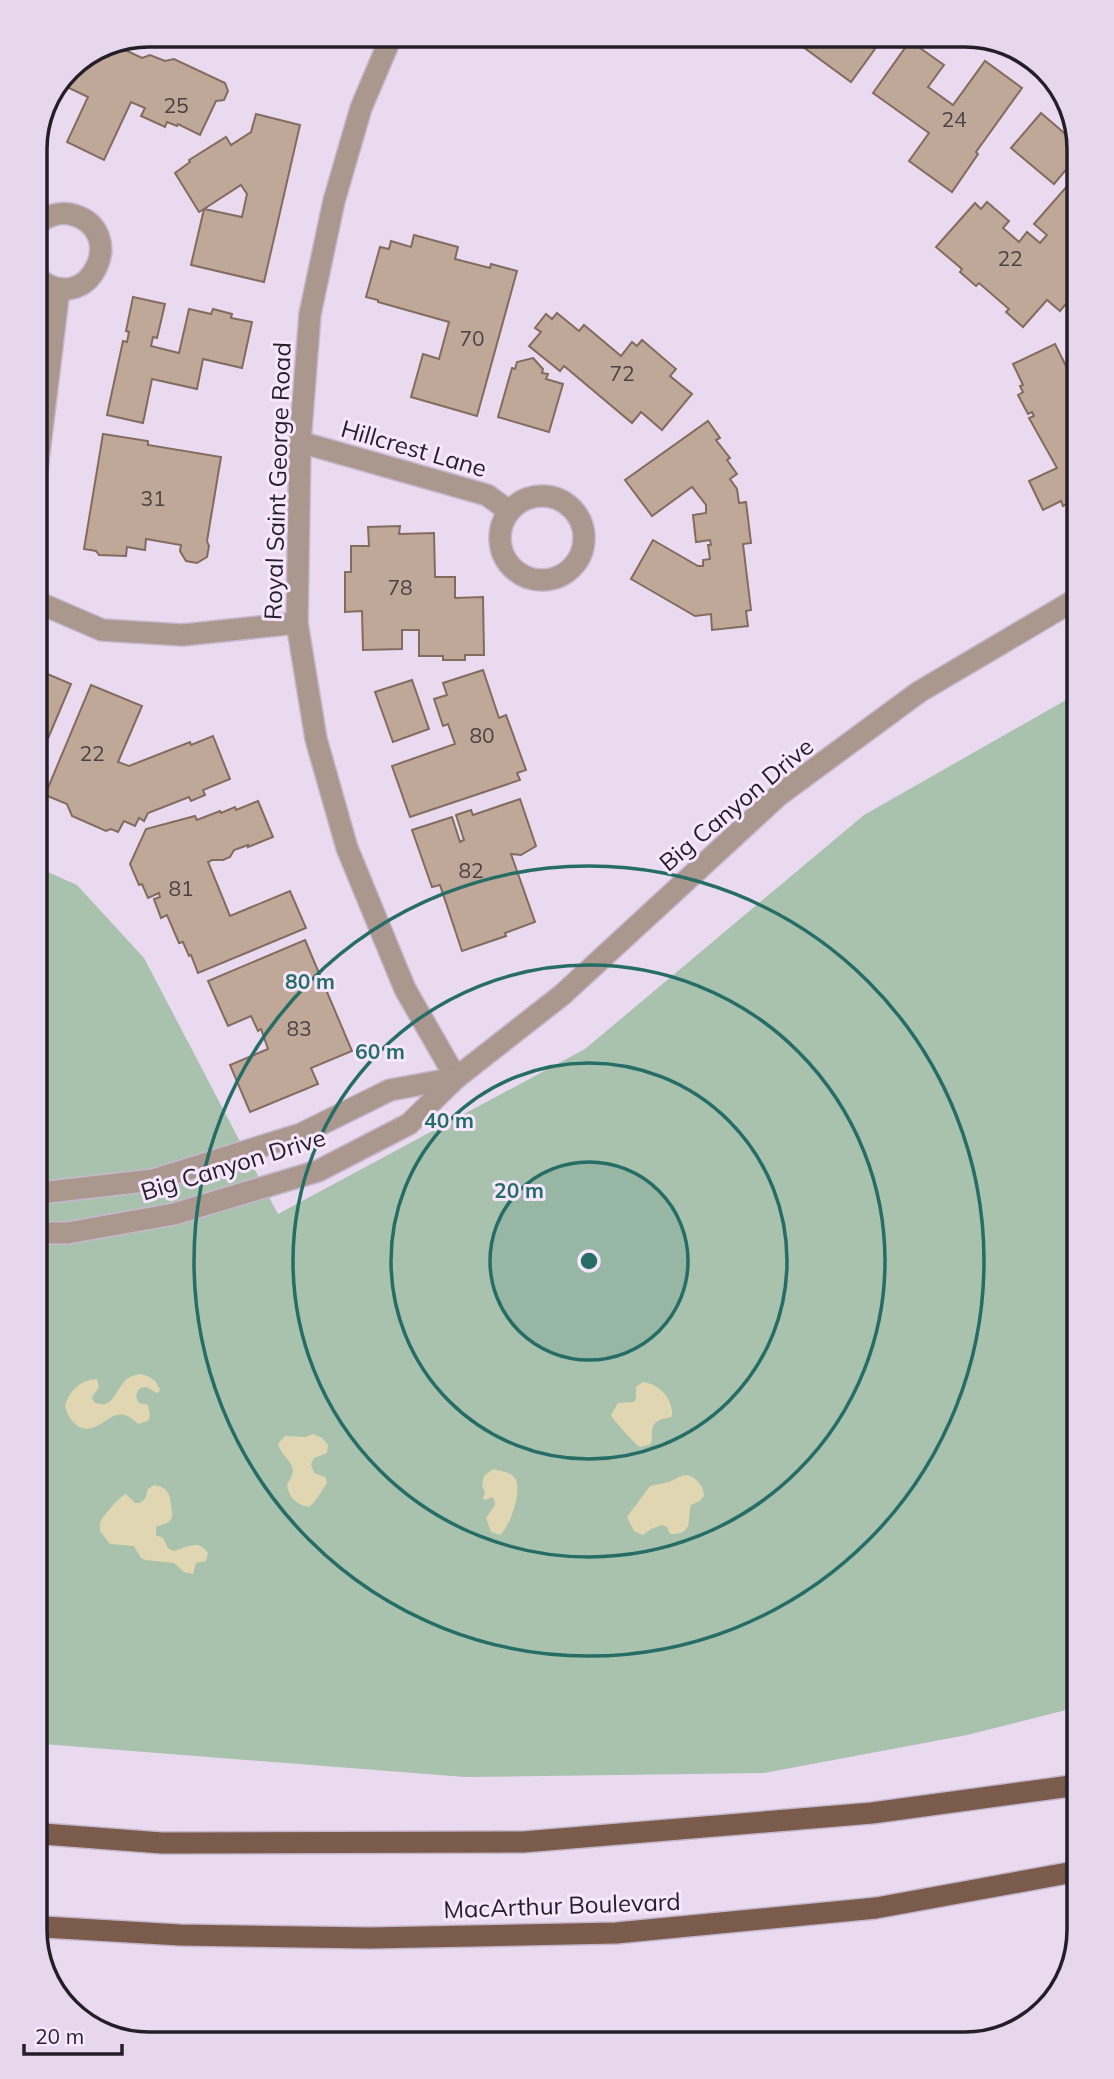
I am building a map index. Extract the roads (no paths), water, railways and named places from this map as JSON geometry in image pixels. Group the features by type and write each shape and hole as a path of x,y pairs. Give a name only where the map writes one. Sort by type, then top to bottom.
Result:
{"main road":[{"path":"47,1834 162,1843 523,1842 872,1813 1067,1786"},
{"name":"MacArthur Boulevard","path":"47,1927 180,1935 370,1938 615,1933 876,1908 1067,1873"}],"street":[{"name":"Royal Saint George Road","path":"387,47 361,108 334,201 310,314 300,442 297,623 316,739 347,848 405,989 456,1078"},
{"path":"47,217 52,214 67,214 82,218 93,228 100,240 101,255 97,269 87,281 74,288 59,289 47,286"},
{"path":"47,387 59,289"},
{"name":"Hillcrest Lane","path":"300,442 488,495 509,511"},
{"name":"Big Canyon Drive","path":"47,1233 67,1233 174,1214 318,1171 409,1124 456,1078 562,995 779,795 919,692 1067,605"},
{"path":"47,607 102,630 183,635 297,623"},
{"name":"Big Canyon Drive","path":"47,1192 153,1180 301,1134 390,1090 456,1078"}]}
